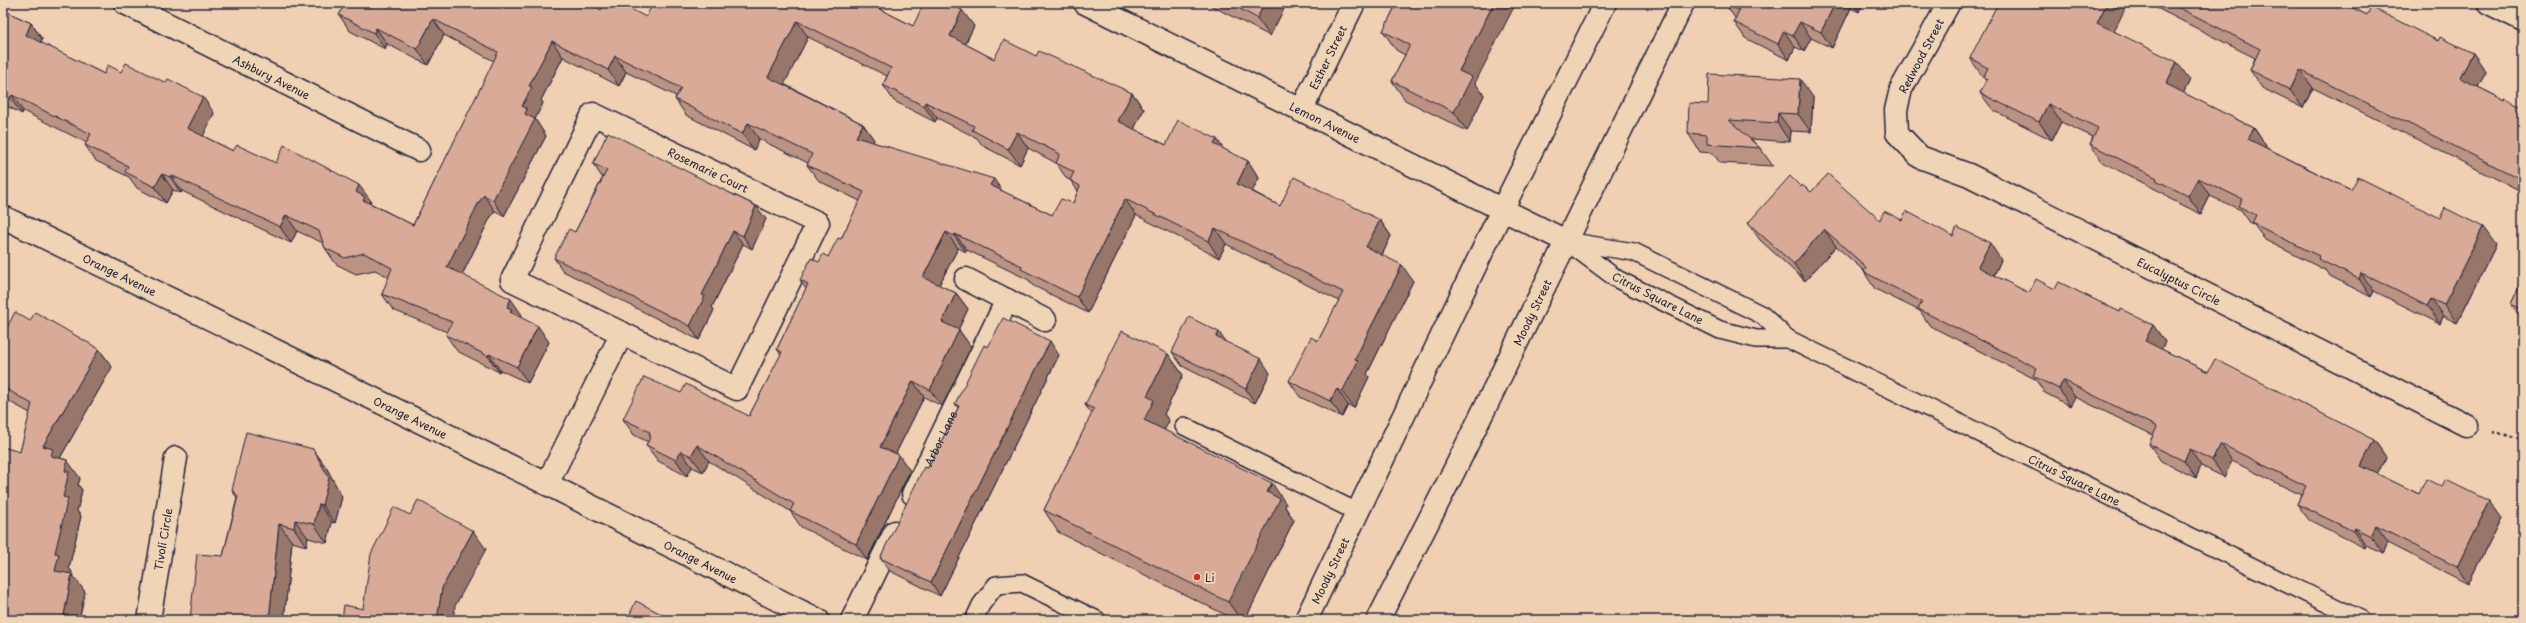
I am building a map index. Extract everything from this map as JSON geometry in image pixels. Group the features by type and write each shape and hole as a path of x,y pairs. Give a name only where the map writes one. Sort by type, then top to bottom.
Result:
{"street":[{"name":"Ashbury Avenue","path":"125,3 419,150"},
{"name":"Lemon Avenue","path":"1085,3 1300,111 1566,241"},
{"name":"Esther Street","path":"1300,111 1354,3"},
{"name":"Moody Street","path":"1306,620 1502,210 1605,3"},
{"name":"Moody Street","path":"1378,620 1455,469 1683,3"},
{"name":"Redwood Street","path":"1897,133 1896,110 1902,89 1949,3"},
{"path":"2489,3 2523,20"},
{"name":"Rosemarie Court","path":"593,114 818,223 737,389 622,333 512,280 593,114"},
{"name":"Eucalyptus Circle","path":"1897,133 1920,158 1969,174 2466,425"},
{"name":"Orange Avenue","path":"3,217 547,484 818,620"},
{"path":"966,279 1045,320"},
{"name":"Arbor Lane","path":"852,620 1007,300"},
{"path":"547,484 622,333"},
{"name":"Tivoli Circle","path":"149,620 176,458"}],"lane":[{"name":"Citrus Square Lane","path":"1566,241 1617,279 1720,330 1756,339 1788,339"},
{"name":"Citrus Square Lane","path":"1566,241 1634,252 1762,315 1788,339 2361,620"},
{"path":"1184,426 1357,512"},
{"path":"974,620 981,605 996,585 1022,583 1097,620"}],"building":[{"path":"345,3 508,3 513,6 515,3 591,3 601,10 605,3 619,3 646,17 653,3 868,3 913,26 924,3 949,3 962,10 950,36 994,59 1004,40 1036,56 1039,51 1132,93 1118,121 1166,145 1178,120 1217,139 1214,144 1248,161 1237,184 1280,206 1294,177 1380,220 1366,247 1402,265 1355,359 1358,361 1342,392 1337,389 1330,401 1289,381 1311,337 1318,341 1343,292 1215,228 1208,241 1125,199 1077,297 1021,269 1022,266 955,234 954,236 946,232 923,277 956,293 942,322 959,330 930,390 913,381 880,447 899,455 856,544 790,511 794,504 697,445 691,456 681,451 676,460 646,445 651,436 649,435 650,432 623,419 644,377 681,393 686,384 749,416 782,352 777,349 808,284 800,280 811,258 819,262 823,254 828,257 838,238 841,239 864,192 807,165 812,154 748,123 742,134 675,99 681,88 615,56 608,70 552,41 529,86 532,87 522,106 527,109 525,114 535,119 493,200 484,195 479,202 447,267 511,299 507,307 512,309 510,312 538,326 517,367 489,354 488,356 446,335 452,322 382,294 392,268 364,253 345,258 325,248 319,231 286,215 280,227 171,175 170,177 162,174 155,187 125,172 128,166 85,145 91,134 12,95 10,98 3,94 3,10 31,23 26,35 104,74 108,65 121,72 126,63 166,83 168,79 203,97 187,128 233,151 237,145 276,163 284,145 359,185 356,192 365,197 363,200 413,225 498,52 433,19 417,49 376,28 374,33 339,15","holes":["797,21 891,68 883,85 924,106 925,102 974,126 972,130 1008,149 1017,132 1060,154 1056,163 1074,172 1070,180 1080,186 1073,203 1061,199 1052,215 990,185 994,179 856,137 863,124 768,77"]},
{"path":"1229,3 1265,3 1257,18"},
{"path":"1397,3 1494,3 1459,71 1472,77 1454,112 1392,81 1410,45 1383,31"},
{"path":"1835,3 1821,32 1800,22 1793,35 1784,31 1778,44 1734,22 1739,10 1725,4"},
{"path":"1998,3 2107,3 2097,23 2177,62 2166,84 2254,128 2248,139 2351,190 2358,177 2440,218 2445,208 2483,227 2444,305 2431,299 2427,306 2361,273 2359,279 2318,259 2319,256 2252,223 2256,215 2238,206 2242,199 2198,178 2188,196 2156,180 2157,178 2090,144 2098,128 2048,104 2039,122 1980,93 1987,79 1983,77 1988,68 1970,58"},
{"path":"2170,3 2343,3 2367,15 2371,7 2438,41 2440,37 2473,53 2460,78 2504,100 2505,98 2523,107 2523,180 2300,70 2290,90 2250,70 2260,49"},
{"path":"1709,74 1800,79 1798,114 1778,113 1777,123 1729,120 1760,148 1707,144 1707,135 1688,133 1689,103 1708,104"},
{"path":"608,132 756,206 743,236 733,231 702,295 705,296 690,326 554,258 569,229 575,232 607,170 593,164"},
{"path":"1828,174 1880,220 1884,211 1902,220 1906,211 1953,236 1957,227 1990,243 1978,267 2029,293 2036,279 2055,289 2059,282 2120,312 2121,309 2153,325 2145,341 2208,372 2215,359 2374,440 2361,466 2419,494 2426,479 2442,487 2446,480 2489,501 2457,567 2376,526 2371,536 2354,528 2353,531 2297,504 2306,486 2221,444 2212,460 2190,449 2184,461 2149,444 2157,427 2063,380 2059,389 2033,376 2037,368 1918,309 1922,302 1864,272 1866,267 1824,229 1794,264 1748,223 1790,176 1801,187 1802,185 1811,192"},
{"path":"2523,279 2523,310 2511,304"},
{"path":"15,312 30,321 35,312 99,349 43,446 53,449 51,456 67,460 65,471 69,472 63,497 68,498 55,553 59,554 55,571 72,574 63,620 3,620 3,447 20,452 32,404 3,387 3,335"},
{"path":"1189,317 1219,332 1216,337 1261,359 1246,389 1172,352"},
{"path":"1003,318 1050,341 931,582 880,558 924,467 928,468 959,406 955,404 984,345 988,347"},
{"path":"1122,331 1168,354 1147,396 1154,400 1144,420 1272,483 1267,492 1280,499 1228,602 1044,510 1094,409 1085,405"},
{"path":"246,432 313,449 329,478 322,505 319,504 314,524 295,520 294,528 279,524 269,620 190,620 197,554 223,556 238,496 232,490"},
{"path":"418,500 473,531 442,588 437,620 342,620 344,605 363,609 371,554 394,507 410,515"},
{"path":"636,601 673,620 627,620"}],"place":[{"name":"Li","path":"1197,577"}]}
